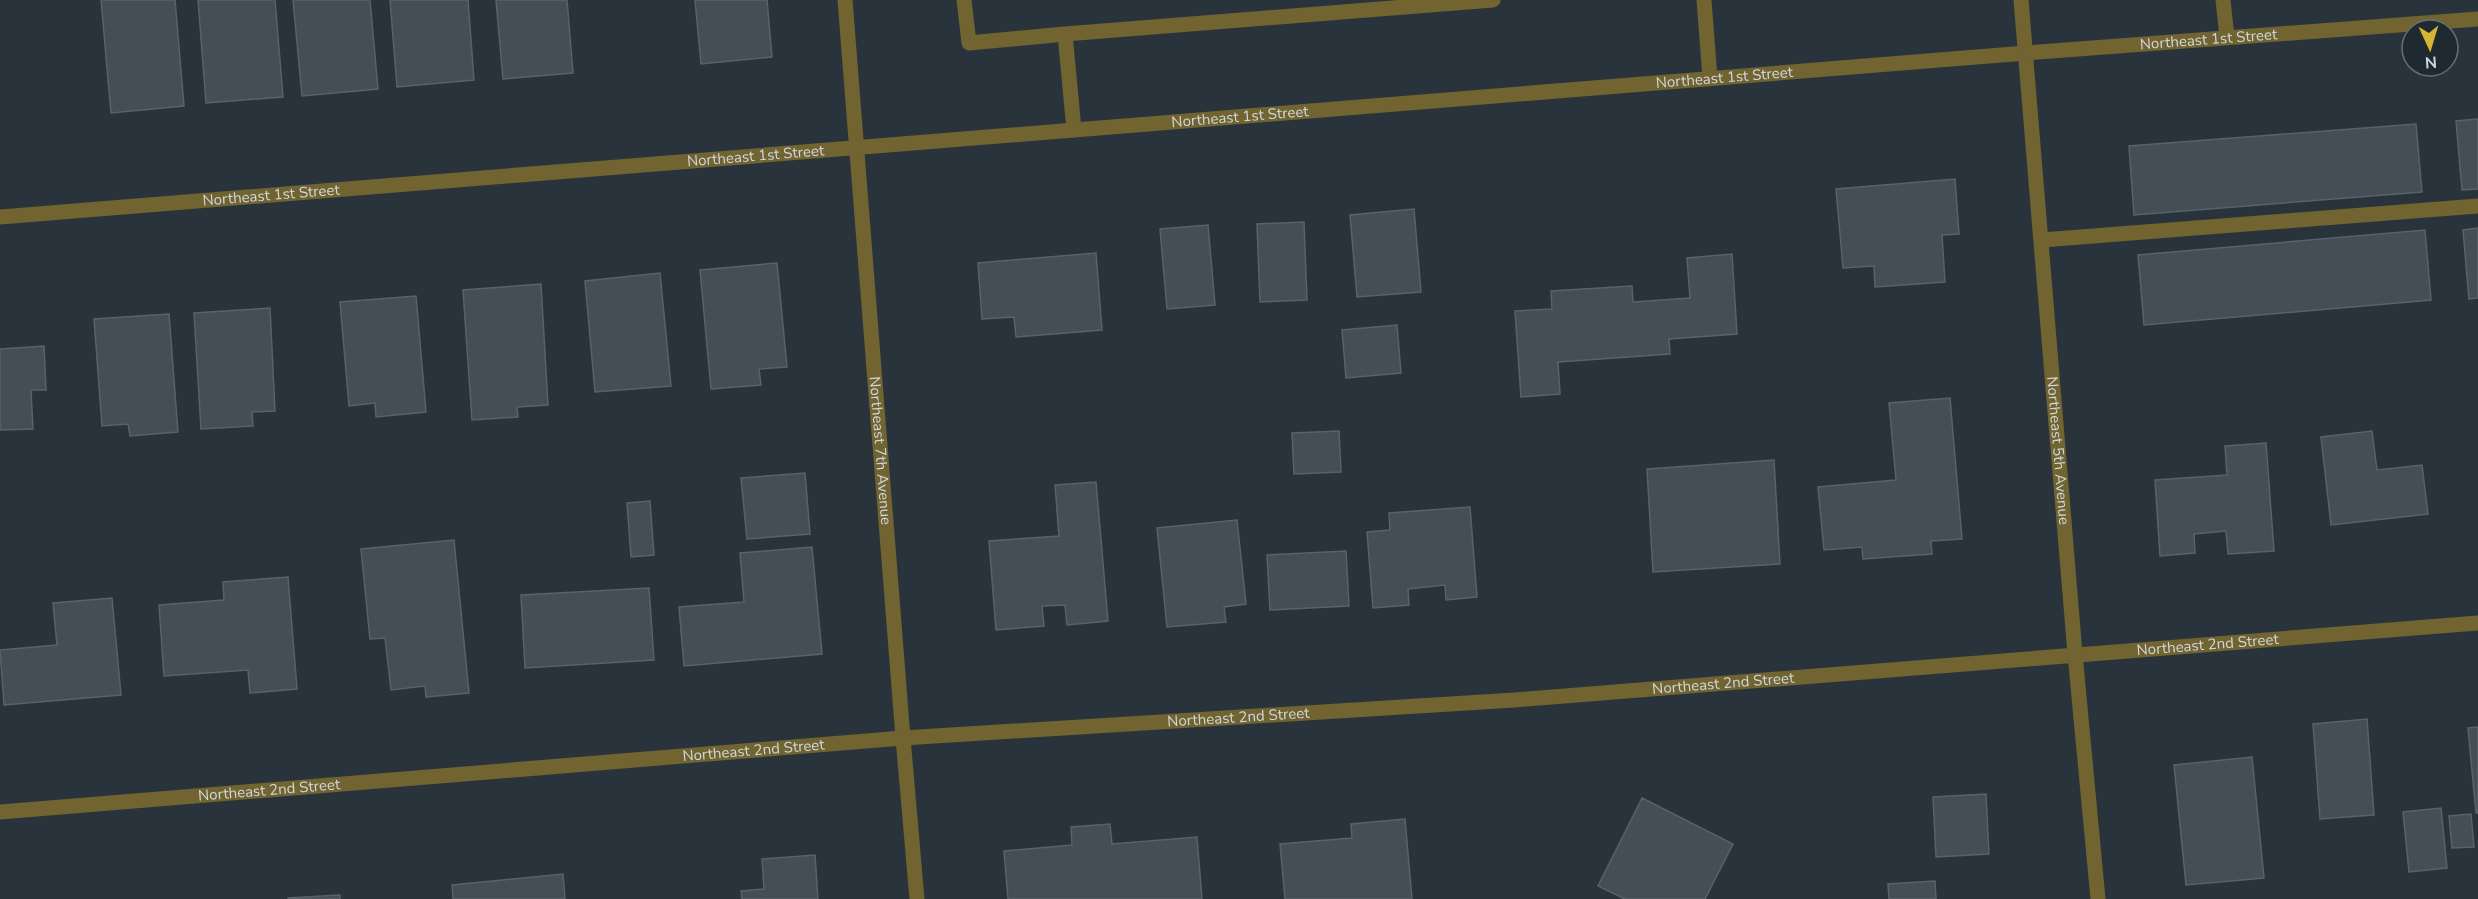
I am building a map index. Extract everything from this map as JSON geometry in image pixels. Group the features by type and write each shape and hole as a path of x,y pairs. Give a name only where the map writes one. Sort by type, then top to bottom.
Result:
{"street":[{"name":"Northeast 7th Avenue","path":"845,0 917,899"},
{"path":"964,0 969,43 1492,0"},
{"path":"1704,0 1710,78"},
{"name":"Northeast 5th Avenue","path":"2021,0 2075,654 2098,899"},
{"path":"2223,0 2227,37"},
{"name":"Northeast 1st Street","path":"0,217 1710,78 2478,19"},
{"path":"1065,34 1074,130"},
{"path":"2042,240 2478,206"},
{"name":"Northeast 2nd Street","path":"0,812 903,738 1514,700 2478,623"}],"building":[{"path":"101,0 175,0 184,106 111,113"},
{"path":"198,0 275,0 283,97 206,103"},
{"path":"293,0 370,0 378,89 302,96"},
{"path":"390,0 468,0 474,80 397,87"},
{"path":"496,0 567,0 573,73 503,79"},
{"path":"695,0 767,0 772,57 701,64"},
{"path":"2478,119 2478,189 2462,190 2456,121"},
{"path":"2416,124 2422,192 2134,215 2129,146"},
{"path":"1955,179 1959,234 1942,235 1945,282 1875,287 1874,266 1843,268 1836,189"},
{"path":"1414,209 1421,292 1357,297 1350,215"},
{"path":"1304,222 1307,300 1260,302 1257,224"},
{"path":"1208,225 1215,305 1167,309 1160,229"},
{"path":"2478,228 2478,298 2469,299 2463,230"},
{"path":"2425,230 2431,300 2144,325 2138,255"},
{"path":"1096,253 1102,330 1016,337 1014,317 982,319 978,263"},
{"path":"1732,254 1737,334 1669,339 1670,354 1558,362 1560,394 1521,397 1515,311 1552,309 1551,291 1632,286 1633,302 1690,298 1687,258"},
{"path":"777,263 787,367 759,369 761,385 711,389 700,270"},
{"path":"660,273 671,386 595,392 585,281"},
{"path":"541,284 548,405 517,407 518,417 472,420 463,290"},
{"path":"416,296 426,412 376,417 375,403 349,406 340,302"},
{"path":"270,308 275,411 252,412 253,426 201,429 194,313"},
{"path":"169,314 178,432 130,436 128,424 102,426 94,319"},
{"path":"1397,325 1401,373 1346,378 1342,330"},
{"path":"44,346 46,390 31,390 33,429 0,430 0,349"},
{"path":"1950,398 1962,539 1931,541 1932,554 1863,559 1862,547 1824,550 1818,487 1896,480 1889,403"},
{"path":"1339,431 1341,472 1294,474 1292,433"},
{"path":"2372,431 2377,470 2422,465 2428,514 2331,525 2321,437"},
{"path":"2266,443 2274,551 2228,554 2226,531 2194,534 2195,553 2160,556 2155,480 2227,475 2225,446"},
{"path":"1774,460 1780,564 1653,572 1647,469"},
{"path":"805,473 810,534 747,539 741,478"},
{"path":"1096,482 1108,621 1067,625 1065,605 1042,606 1044,626 996,630 989,541 1059,536 1055,485"},
{"path":"650,501 654,555 631,557 627,503"},
{"path":"1470,507 1477,597 1446,600 1445,585 1408,589 1409,605 1373,608 1367,532 1390,530 1389,513"},
{"path":"1237,520 1246,604 1224,607 1226,622 1167,627 1157,528"},
{"path":"454,540 469,693 426,697 425,686 391,690 385,638 370,639 361,549"},
{"path":"812,547 822,654 684,666 679,607 744,602 740,553"},
{"path":"1346,551 1349,606 1270,610 1267,555"},
{"path":"288,577 297,689 250,693 248,670 164,676 159,605 224,600 223,582"},
{"path":"649,588 654,660 525,668 521,595"},
{"path":"112,598 121,695 4,705 0,650 57,645 53,603"},
{"path":"2367,719 2374,815 2320,819 2313,724"},
{"path":"2478,727 2478,813 2476,813 2468,728"},
{"path":"2252,757 2264,878 2186,885 2174,765"},
{"path":"1986,794 1989,854 1936,857 1933,797"},
{"path":"1642,798 1733,844 1705,899 1625,899 1598,886"},
{"path":"2441,808 2447,868 2409,872 2403,812"},
{"path":"2471,814 2474,847 2452,848 2449,816"},
{"path":"1405,819 1412,899 1285,899 1280,844 1352,838 1351,824"},
{"path":"1110,824 1112,844 1197,837 1202,899 1008,899 1004,851 1072,845 1071,827"},
{"path":"815,855 818,899 742,899 741,891 764,889 762,859"},
{"path":"563,874 565,899 453,899 452,885"},
{"path":"1935,881 1936,899 1889,899 1888,884"},
{"path":"340,895 340,899 288,899 288,898"}]}
